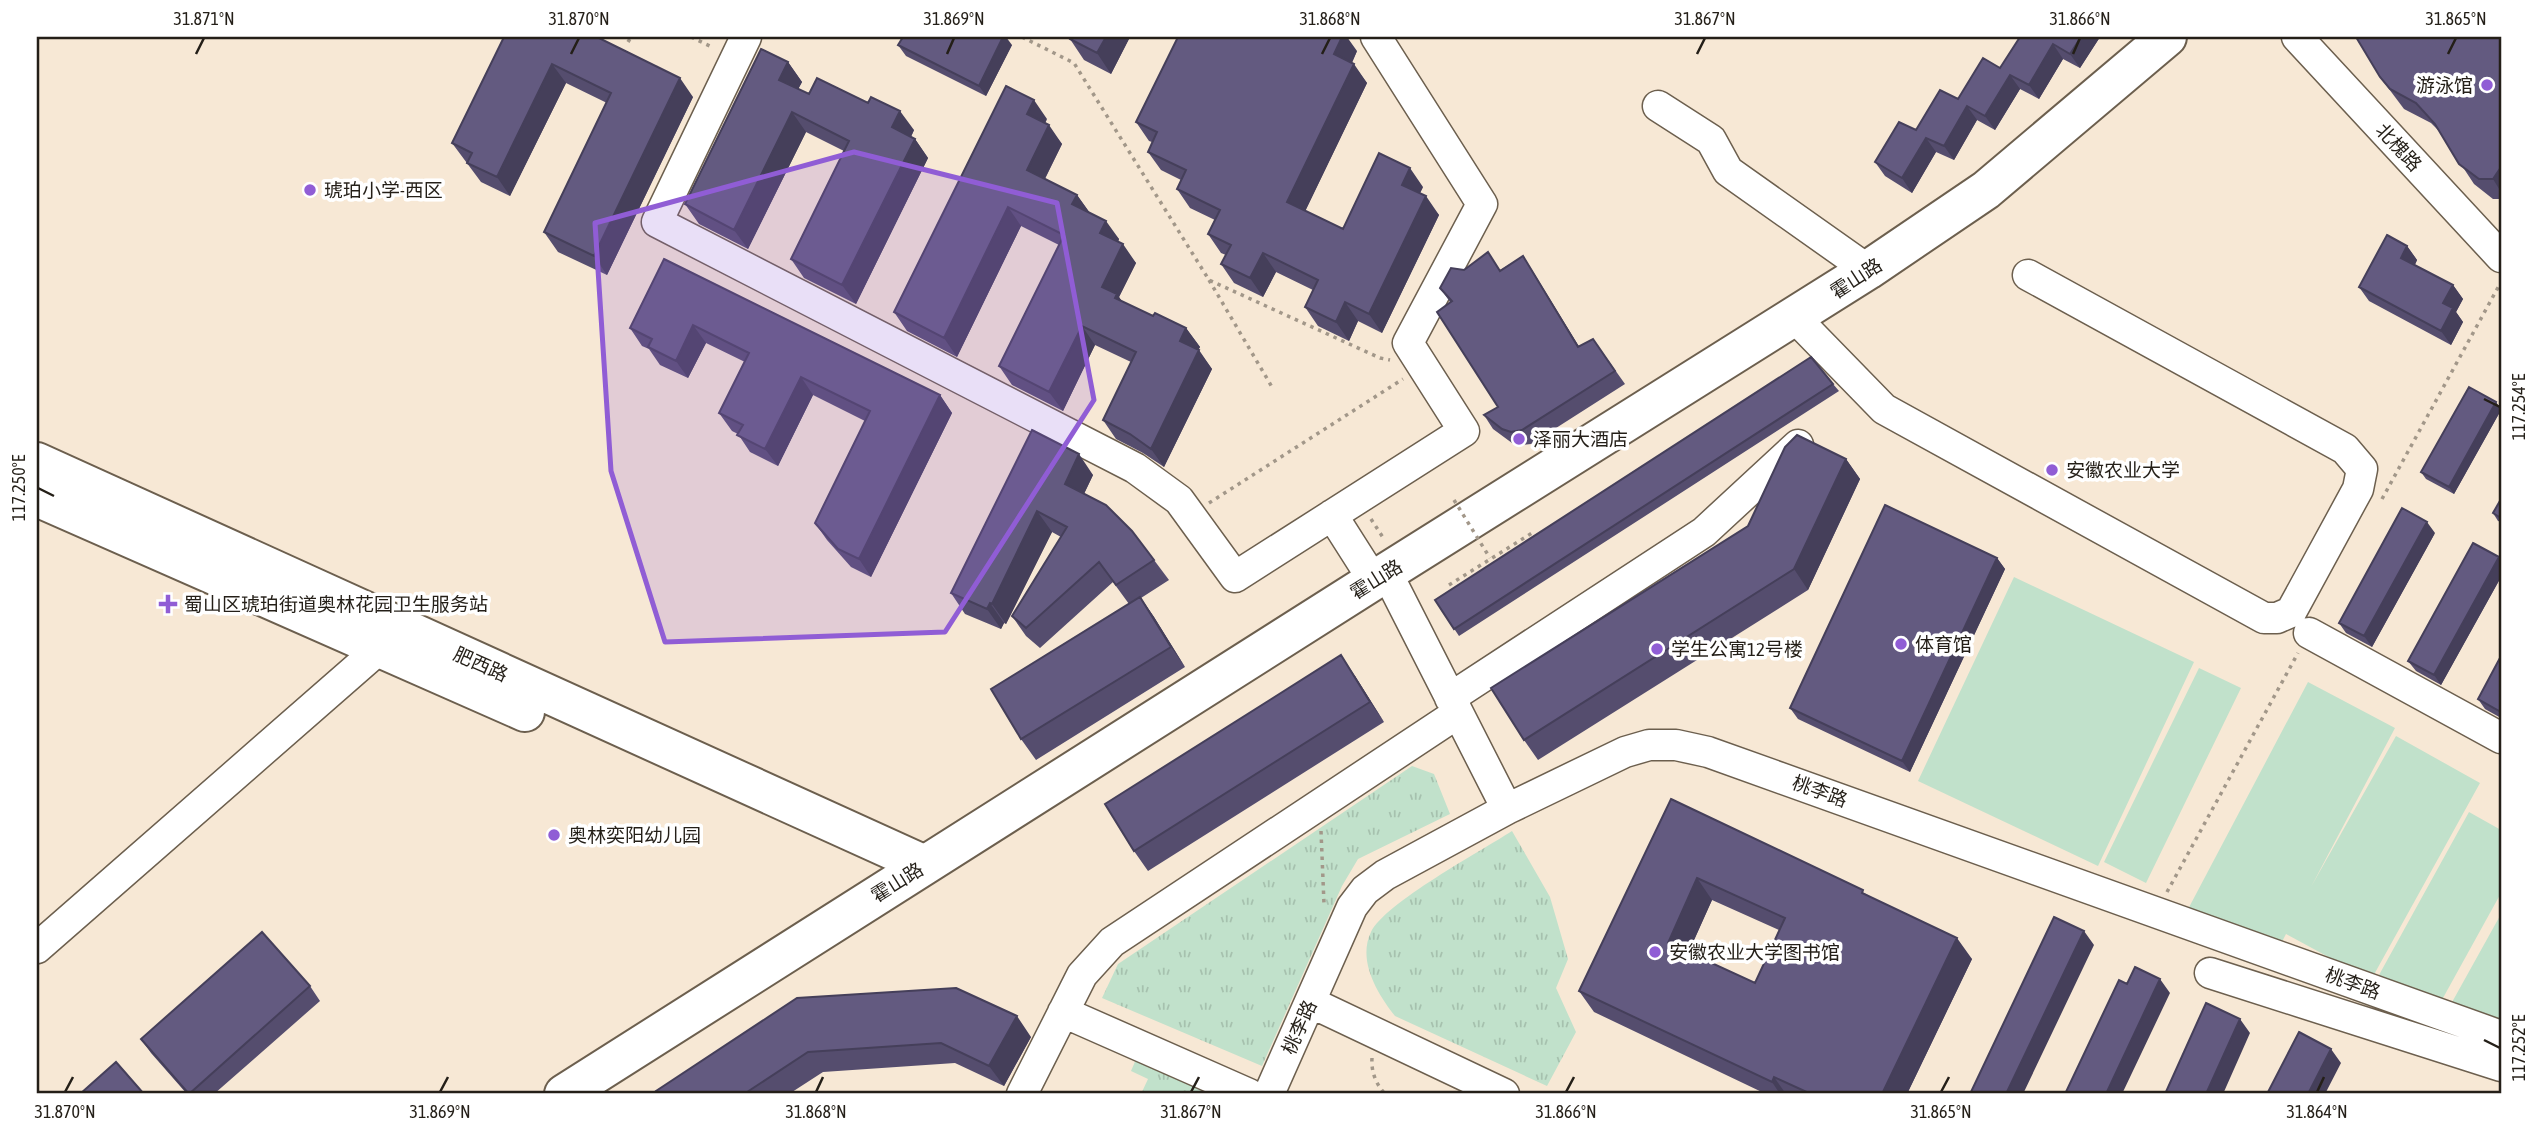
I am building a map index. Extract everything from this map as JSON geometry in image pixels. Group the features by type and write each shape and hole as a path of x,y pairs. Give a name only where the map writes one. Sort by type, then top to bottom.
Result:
{"main road":[{"name":"霍山路","path":"602,1094 1389,578 1868,270 1986,190 2167,37"},
{"name":"霍山路","path":"564,1094 913,872 1389,578 1805,328 1989,209 2197,37"},
{"name":"肥西路","path":"37,462 391,638"},
{"name":"肥西路","path":"37,496 391,638 913,872"}],"street":[{"path":"746,37 657,222 1135,468 1167,489 1191,514 1235,576 1464,431 1408,344 1482,204 1376,37"},
{"name":"北槐路","path":"2297,37 2501,257"},
{"path":"1658,106 1711,140 1728,171 1868,270"},
{"path":"1805,328 1884,409 2264,618 2277,618 2291,612 2358,489 2362,469 2345,449 2028,275"},
{"path":"1021,1094 1082,975 1112,942 1320,805 1454,705 1704,532 1798,445"},
{"path":"1332,515 1389,578 1507,809"},
{"path":"2309,633 2501,738"},
{"path":"37,948 391,638"},
{"name":"桃李路","path":"1269,1094 1352,907 1365,890 1385,876 1507,809 1625,752 1649,745 1676,745 1708,752 2501,1036"},
{"path":"2210,974 2501,1066"},
{"path":"1310,1002 1504,1094"},
{"path":"1063,1012 1248,1094"}],"path":[{"path":"1022,37 1074,63 1272,387"},
{"path":"1209,280 1380,358 1423,367"},
{"path":"1191,514 1423,367"},
{"path":"1357,498 1389,578"},
{"path":"1454,500 1490,558"},
{"path":"1449,584 1532,533"},
{"path":"1320,805 1325,909"},
{"path":"1373,1032 1371,1069 1379,1088 1385,1094"}],"highlighted area":[{"path":"854,152 1057,203 1094,400 945,632 665,642 611,471 595,223"}],"green space":[{"path":"2014,577 2194,662 2098,866 1918,781"},
{"path":"2199,668 2241,688 2146,883 2104,862"},
{"path":"2308,682 2395,728 2311,887 2396,736 2480,783 2371,980 2286,934 2273,959 2186,913"},
{"path":"1412,766 1434,774 1450,814 1358,859 1342,886 1262,1066 1102,998 1118,964"},
{"path":"2469,812 2501,830 2501,893 2438,1007 2379,975"},
{"path":"1512,831 1550,897 1568,959 1556,988 1576,1032 1547,1086 1395,1016 1371,977 1366,954 1371,932 1395,907 1457,864"},
{"path":"2501,914 2501,1032 2451,1004"},
{"path":"1137,1057 1213,1094 1141,1094 1148,1079 1131,1071"}],"building":[{"path":"504,37 597,37 680,78 594,256 544,232 611,93 552,64 497,177 467,163 472,153 452,143"},
{"path":"903,37 1003,37 979,86 898,45"},
{"path":"1106,37 1097,53 1070,39"},
{"path":"1178,37 1342,37 1334,54 1354,64 1287,202 1343,229 1379,153 1410,168 1402,185 1426,196 1369,314 1345,302 1336,322 1305,307 1318,280 1263,253 1250,278 1221,264 1231,245 1208,234 1220,210 1177,189 1186,170 1148,152 1157,132 1136,122"},
{"path":"2020,37 2081,37 2070,54 2053,44 2029,85 2010,75 1985,116 1967,106 1944,146 1926,138 1902,178 1875,162 1899,122 1916,130 1940,90 1958,99 1983,58 2000,68"},
{"path":"2356,37 2501,37 2501,167 2493,179 2479,179 2459,164 2435,124 2416,103 2390,89 2380,77"},
{"path":"761,49 788,62 779,80 809,94 817,78 868,103 871,97 900,111 892,127 915,139 842,285 791,259 849,141 792,112 734,230 685,204"},
{"path":"1006,86 1034,100 1027,114 1049,125 1027,170 1077,195 1072,204 1106,221 1100,233 1123,244 1102,287 1117,294 1115,298 1186,328 1180,341 1199,350 1151,449 1103,420 1136,352 1082,326 1049,392 999,366 1064,235 1008,207 944,338 894,312"},
{"path":"2387,235 2407,246 2401,258 2453,285 2443,303 2453,308 2441,331 2359,287"},
{"path":"1488,252 1500,271 1523,256 1578,347 1593,339 1615,371 1522,430 1511,432 1502,429 1484,415 1498,407 1437,312 1452,301 1440,288 1451,268 1464,270"},
{"path":"664,259 940,395 859,559 838,549 815,523 870,411 801,377 765,449 737,435 743,425 719,413 749,353 693,325 676,361 648,347 652,339 630,328"},
{"path":"1811,357 1833,384 1454,629 1435,600"},
{"path":"2469,387 2496,402 2449,487 2421,472"},
{"path":"1032,430 1079,454 1065,484 1106,505 1132,531 1154,560 1116,585 1099,562 1026,628 1012,616 1067,527 1037,511 992,604 990,603 987,609 951,593"},
{"path":"1797,435 1846,459 1794,569 1524,740 1491,688 1748,526 1785,447"},
{"path":"2501,499 2501,518 2493,513"},
{"name":"体育馆","path":"1885,505 1997,558 1902,761 1790,708"},
{"path":"2402,508 2427,522 2364,636 2339,623"},
{"path":"2473,543 2499,557 2434,675 2408,661"},
{"path":"1140,597 1171,647 1021,739 991,689"},
{"path":"1341,655 1370,702 1134,851 1105,804"},
{"path":"2501,656 2501,712 2478,699"},
{"path":"1671,799 1957,938 1882,1094 1811,1094 1774,1077 1772,1082 1579,991","holes":["1697,878 1785,918 1755,983 1668,943"]},
{"path":"2054,917 2084,931 2006,1094 1970,1094"},
{"path":"262,932 310,986 189,1094 141,1039"},
{"path":"2135,967 2160,979 2106,1094 2065,1094 2119,980 2127,984"},
{"path":"956,988 1017,1016 989,1066 941,1043 808,1052 744,1094 658,1094 656,1091 797,998"},
{"path":"2206,1003 2240,1019 2206,1094 2165,1094"},
{"path":"2299,1032 2331,1049 2308,1094 2267,1094"},
{"path":"116,1062 144,1094 80,1094"}],"place":[{"name":"游泳馆","path":"2487,85"},
{"name":"琥珀小学-西区","path":"310,190"},
{"name":"泽丽大酒店","path":"1519,439"},
{"name":"安徽农业大学","path":"2052,470"},
{"name":"蜀山区琥珀街道奥林花园卫生服务站","path":"168,604"},
{"name":"体育馆","path":"1901,644"},
{"name":"学生公寓12号楼","path":"1657,649"},
{"name":"奥林奕阳幼儿园","path":"554,835"},
{"name":"安徽农业大学图书馆","path":"1655,952"}]}
